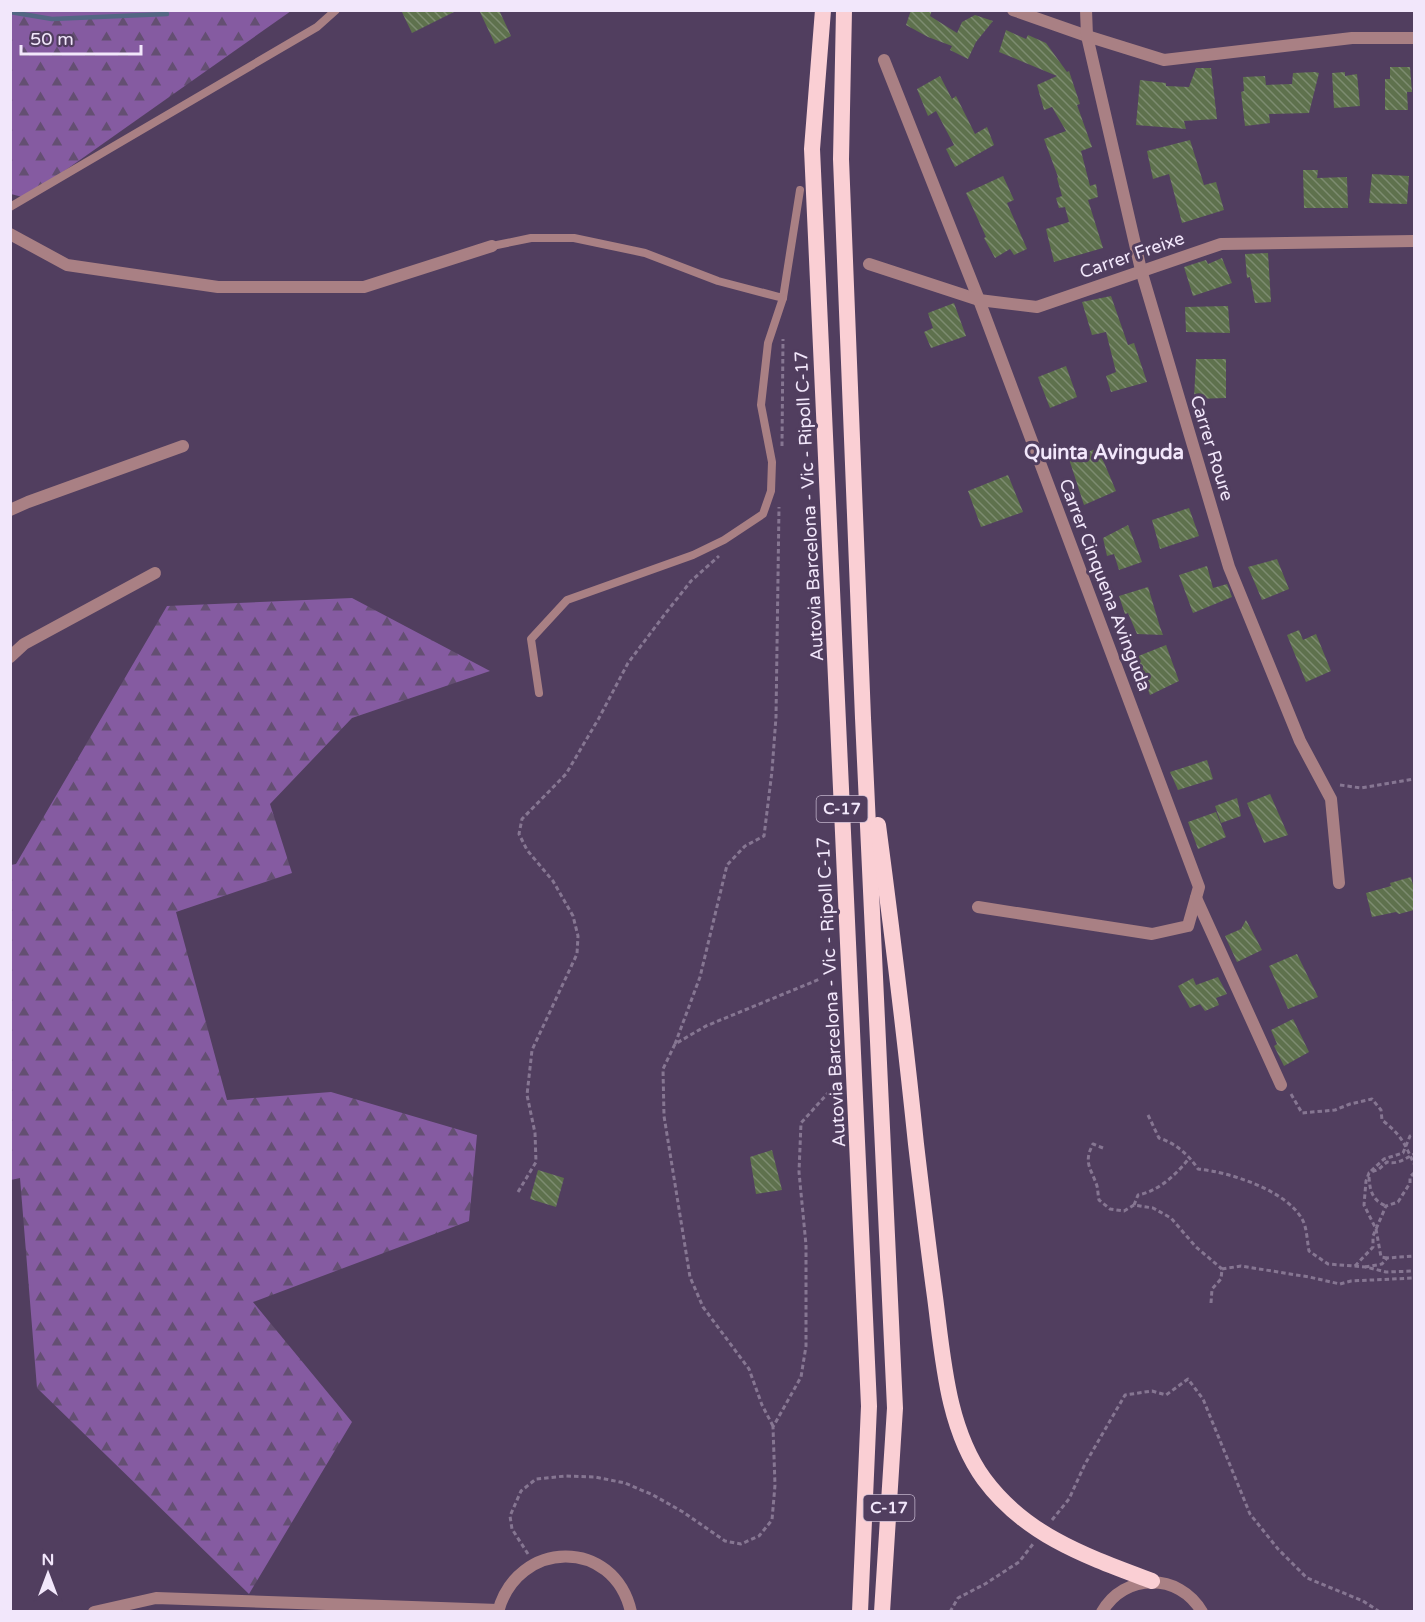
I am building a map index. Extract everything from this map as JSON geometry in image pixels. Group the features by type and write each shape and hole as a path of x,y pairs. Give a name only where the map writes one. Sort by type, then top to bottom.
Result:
{"highway":[{"name":"Autovia Barcelona - Vic - Ripoll C-17","path":"824,10 812,149 869,1406 860,1610"},
{"name":"C-17","path":"844,10 841,159 863,717 895,1408 882,1610"},
{"path":"863,717 894,946 923,1207 947,1386 960,1435 984,1478 1007,1504 1042,1533 1080,1554 1152,1581"}],"street":[{"path":"1013,10 1164,60 1352,38 1414,38"},
{"name":"Carrer Roure","path":"1086,10 1087,36 1141,270 1229,567 1300,741 1330,799 1339,882"},
{"name":"Carrer Cinquena Avinguda","path":"884,60 979,300 1199,887 1188,926 1152,934 978,907"},
{"path":"10,234 67,265 218,287 364,287 492,246"},
{"name":"Carrer Freixe","path":"869,264 979,300 1037,307 1221,244 1414,241"},
{"path":"10,510 183,446"},
{"path":"10,657 24,644 155,573"},
{"path":"1196,897 1281,1085"},
{"path":"94,1611 156,1598 498,1611 511,1582 521,1571 534,1563 562,1556 590,1561 614,1577 622,1588 631,1611"},
{"path":"1102,1611 1108,1600 1128,1586 1152,1581 1176,1586 1196,1601 1202,1611"}],"lane":[{"path":"10,207 317,27 336,10"},
{"path":"539,693 531,639 567,600 693,555 724,540 763,514 771,491 772,462 761,405 768,343 783,298 800,190"},
{"path":"492,246 531,238 574,238 645,253 718,281 783,298"}],"path":[{"path":"781,454 783,330"},
{"path":"534,1563 512,1529 510,1516 521,1491 536,1479 565,1476 595,1477 625,1483 683,1512 725,1541 741,1544 759,1536 772,1520 775,1451 773,1426 762,1405 749,1369 703,1307 690,1277 664,1116 663,1069 675,1044 700,977 727,865 745,846 764,836 772,771 777,694 779,502"},
{"path":"518,1192 536,1162 535,1133 528,1095 531,1050 577,954 578,936 573,916 553,881 527,850 519,834 522,819 566,774 628,663 665,614 690,581 724,552"},
{"path":"1319,776 1340,785 1361,788 1414,779"},
{"path":"675,1044 706,1026 820,980"},
{"path":"1281,1085 1293,1095 1302,1113 1335,1110 1372,1099 1381,1110 1382,1120 1398,1132 1413,1155 1414,1164"},
{"path":"773,1426 801,1377 806,1346 807,1245 800,1172 801,1123 828,1093"},
{"path":"1148,1115 1159,1137 1173,1143 1178,1150 1190,1157 1198,1169 1212,1170 1255,1182 1285,1201 1302,1218 1309,1251 1328,1264 1363,1267 1386,1272 1414,1271"},
{"path":"1414,1134 1410,1136 1403,1152 1384,1159 1369,1173 1364,1205 1376,1229 1381,1257 1414,1256"},
{"path":"1103,1148 1093,1144 1087,1159 1099,1200 1110,1209 1124,1211 1134,1205 1138,1195 1146,1194 1180,1171 1190,1157"},
{"path":"1369,1173 1379,1169 1387,1162 1392,1164 1407,1160 1413,1155"},
{"path":"1369,1173 1370,1190 1374,1198 1386,1206"},
{"path":"1355,1266 1373,1246 1373,1236 1386,1206 1398,1202 1414,1173"},
{"path":"1134,1205 1153,1208 1170,1218 1196,1247 1222,1269 1241,1266 1309,1276 1340,1284 1351,1281 1414,1278"},
{"path":"1363,1267 1382,1264 1387,1258"},
{"path":"1211,1303 1212,1289 1221,1280 1222,1269"},
{"path":"950,1611 958,1598 985,1584 1018,1562 1042,1533 1069,1499 1085,1464 1125,1395 1152,1391 1167,1395 1188,1379 1203,1399 1250,1514 1278,1549 1307,1578 1364,1601 1380,1611"}],"green space":[{"path":"11,11 291,11 26,198 11,194"},
{"path":"352,598 490,671 352,718 270,804 292,873 176,912 227,1100 331,1092 477,1135 469,1221 253,1302 352,1422 249,1594 37,1388 20,1178 11,1180 11,865 16,864 167,606"}],"building":[{"path":"401,10 458,10 412,33"},
{"path":"479,10 499,10 511,36 495,44"},
{"path":"911,10 932,10 930,16 957,33 962,22 975,15 993,21 976,42 968,59 950,50 952,46 906,25"},
{"path":"1006,30 1026,39 1028,35 1046,43 1067,72 1069,71 1080,104 1077,105 1092,147 1081,151 1090,186 1096,184 1098,197 1088,200 1103,248 1054,262 1046,229 1069,222 1065,207 1059,208 1056,198 1062,196 1058,177 1044,139 1066,131 1052,107 1044,110 1037,85 1057,76 999,52"},
{"path":"1390,67 1410,67 1412,92 1407,92 1408,110 1385,110 1385,79 1390,79"},
{"path":"1196,68 1211,68 1217,119 1184,121 1186,129 1136,125 1140,80 1166,83 1166,86 1189,87"},
{"path":"1345,72 1345,76 1357,74 1360,106 1334,108 1332,73"},
{"path":"1293,73 1319,73 1309,113 1269,114 1270,123 1245,126 1241,92 1244,91 1243,77 1265,76 1266,85 1292,84"},
{"path":"940,76 952,99 956,96 975,134 987,127 994,145 955,167 946,149 954,145 936,111 928,116 917,89"},
{"path":"1190,140 1204,185 1216,182 1224,210 1182,223 1169,174 1153,179 1147,151"},
{"path":"1303,170 1318,170 1317,178 1347,177 1348,208 1304,208"},
{"path":"1372,174 1409,176 1407,204 1369,203"},
{"path":"1003,176 1014,200 1007,203 1027,249 1014,255 1010,249 995,258 984,238 986,237 966,193"},
{"path":"1268,253 1271,302 1255,303 1250,277 1247,278 1245,254"},
{"path":"1222,258 1232,283 1193,296 1184,267 1206,260 1208,264"},
{"path":"1111,296 1128,345 1134,343 1147,382 1111,392 1106,376 1116,372 1106,332 1092,335 1082,302"},
{"path":"954,303 966,336 931,348 924,332 933,328 928,313"},
{"path":"1228,306 1230,333 1186,332 1185,307"},
{"path":"1196,359 1226,359 1226,398 1194,399"},
{"path":"1066,366 1077,397 1050,408 1038,377"},
{"path":"1098,448 1116,491 1084,505 1069,459"},
{"path":"1008,475 1023,512 981,527 968,491"},
{"path":"1189,508 1199,536 1160,549 1152,520"},
{"path":"1128,525 1142,562 1119,570 1114,554 1107,556 1103,538"},
{"path":"1277,559 1289,589 1262,600 1248,567"},
{"path":"1207,566 1213,588 1227,584 1232,597 1193,613 1179,575"},
{"path":"1148,587 1163,635 1137,634 1128,613 1125,614 1119,596"},
{"path":"1299,630 1303,640 1316,634 1331,671 1306,682 1287,635"},
{"path":"1166,645 1179,681 1150,695 1136,657"},
{"path":"1207,760 1213,779 1178,790 1170,772"},
{"path":"1270,794 1288,835 1264,843 1247,803"},
{"path":"1237,798 1241,816 1221,823 1215,806"},
{"path":"1216,812 1226,837 1198,849 1188,822"},
{"path":"1411,877 1414,889 1414,910 1372,917 1366,893"},
{"path":"1246,920 1262,950 1237,962 1225,936 1241,929"},
{"path":"1297,954 1318,997 1288,1009 1269,966"},
{"path":"1218,977 1227,994 1216,998 1219,1005 1205,1011 1200,1004 1190,1008 1178,986 1193,978 1196,985"},
{"path":"1293,1019 1309,1052 1284,1066 1274,1046 1277,1044 1271,1030"},
{"path":"772,1150 782,1190 756,1194 750,1157"},
{"path":"538,1170 564,1178 556,1207 530,1199"}],"waterway":[{"path":"10,12 52,19 167,14"}],"district":[{"name":"Quinta Avinguda","path":"1104,453"}]}
